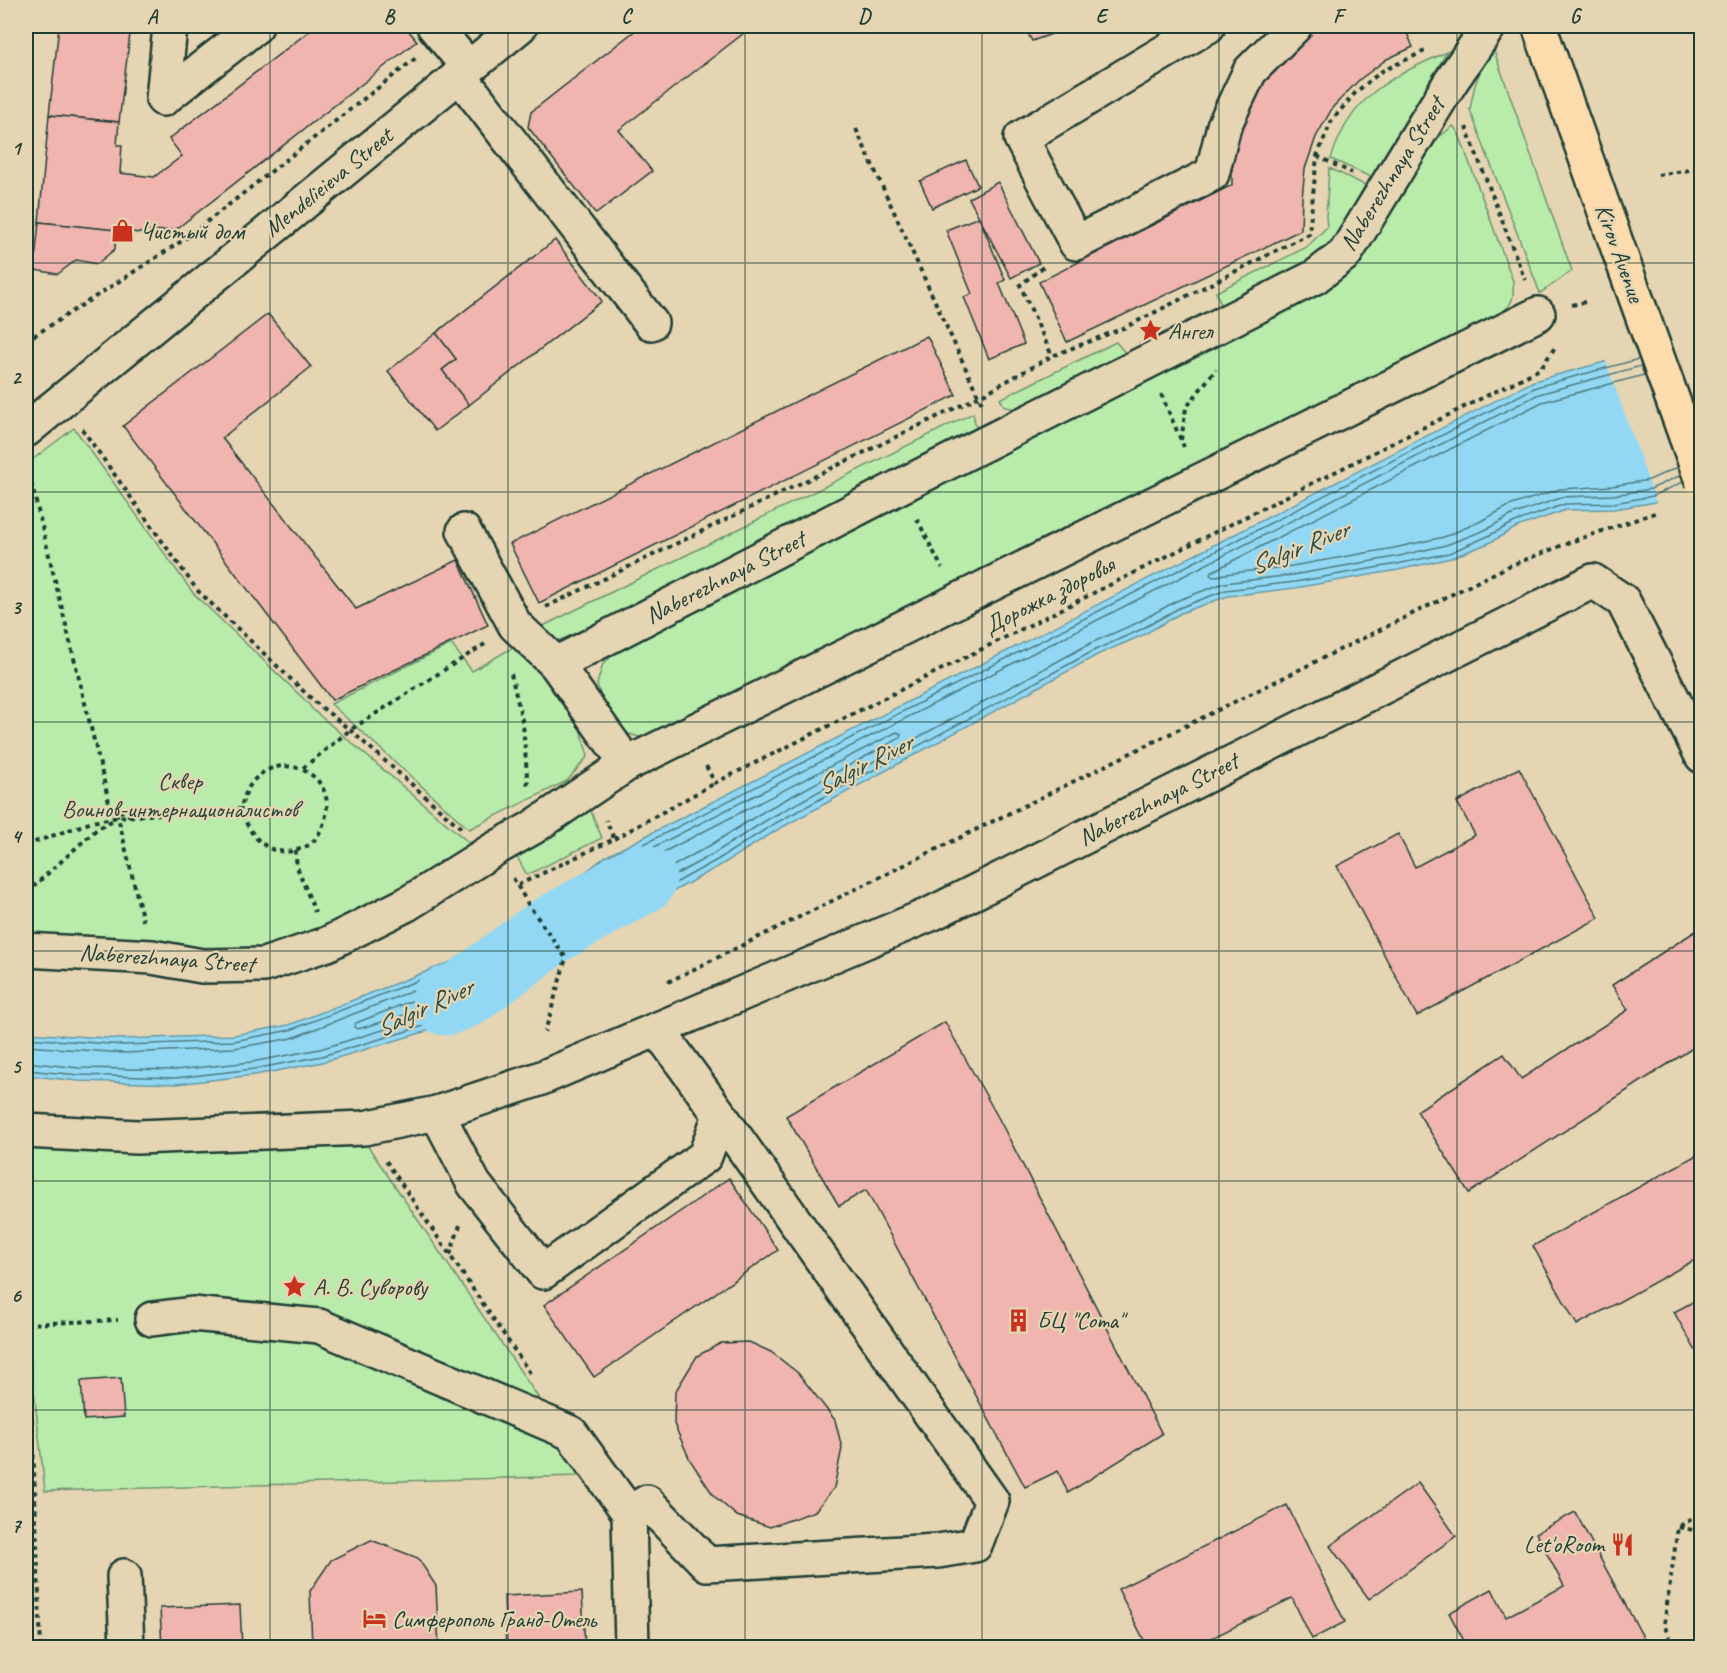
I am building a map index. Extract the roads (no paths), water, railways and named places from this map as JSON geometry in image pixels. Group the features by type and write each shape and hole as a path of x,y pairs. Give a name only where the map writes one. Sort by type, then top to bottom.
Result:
{"main road":[{"name":"Kirov Avenue","path":"1539,26 1701,481"}],"street":[{"path":"170,26 163,99 256,26"},
{"path":"1208,26 1021,138 1076,243 1212,174 1224,126 1250,70 1295,26"},
{"name":"Naberezhnaya Street","path":"556,664 901,486 1315,278 1345,254 1450,82 1489,26"},
{"name":"Mendelieieva Street","path":"26,430 464,71 512,28"},
{"path":"439,31 464,71 651,323"},
{"name":"Naberezhnaya Street","path":"26,950 152,957 202,966 264,965 327,944 407,904 532,828 627,764 1538,314"},
{"path":"464,531 514,624 556,664 627,764"},
{"name":"Naberezhnaya Street","path":"26,1131 136,1137 364,1128 437,1113 539,1079 933,913 1593,581 1623,601 1701,756"},
{"path":"629,1513 647,1502 707,1564 938,1551 975,1545 992,1501 720,1114 658,1030"},
{"path":"437,1113 474,1184 543,1272 705,1156 720,1114"},
{"path":"152,1319 192,1314 319,1326 571,1433 629,1513 632,1647"},
{"path":"124,1576 127,1647"}],"water":[{"path":"1701,336 1701,481 1656,502 1614,509 1566,510 1517,527 1489,543 1451,558 1295,588 1228,596 1181,613 1143,635 1099,654 777,830 721,865 609,927 567,938 543,905 605,857 1534,381"},
{"path":"511,931 537,967 493,1002 424,1032 323,1062 255,1075 176,1084 78,1081 26,1075 26,1033 123,1039 234,1035 289,1025 461,958"}],"waterway":[{"name":"Salgir River","path":"446,1001 466,993 548,932 642,879"}],"place":[{"name":"Чистый дом","path":"122,231"},
{"name":"Ангел","path":"1150,331"},
{"name":"А. В. Суворову","path":"295,1287"},
{"name":"БЦ \"Сота\"","path":"1019,1320"},
{"name":"Let'oRoom","path":"1622,1544"},
{"name":"Симферополь Гранд-Отель","path":"374,1619"}],"park label":[{"name":"Сквер Воинов-интернационалистов","path":"180,795"}]}
